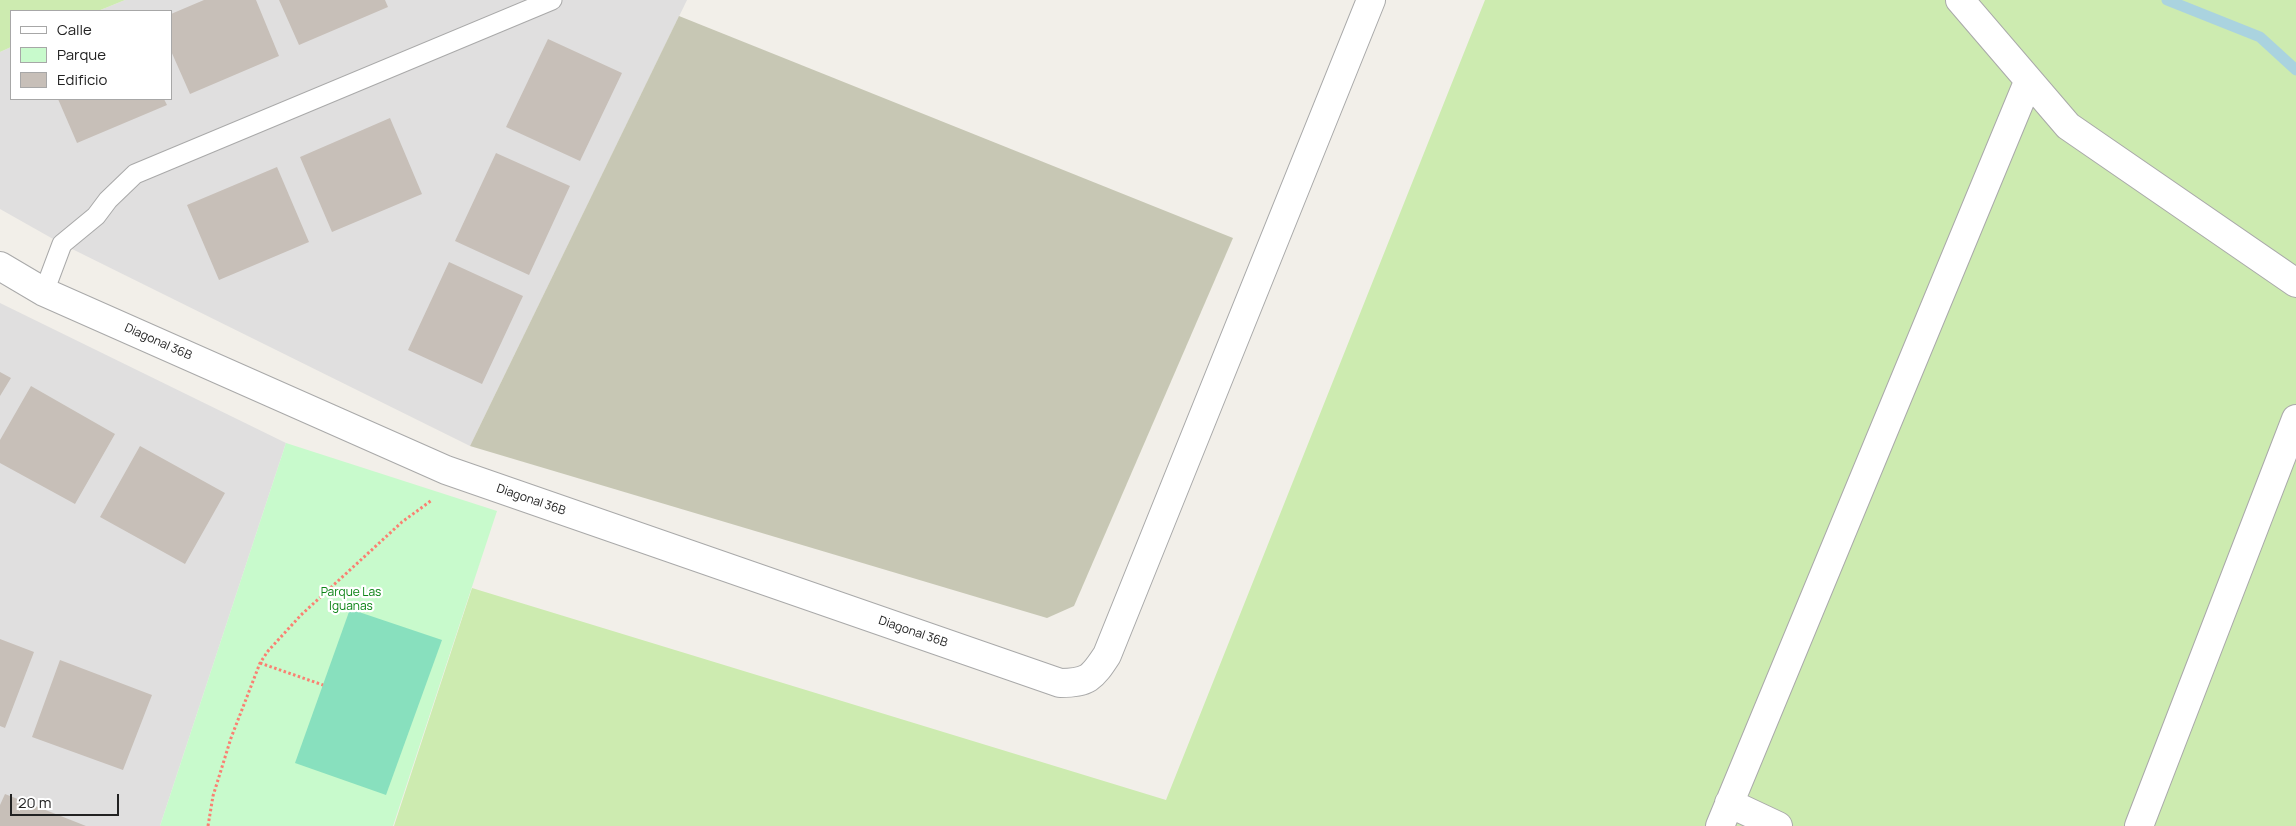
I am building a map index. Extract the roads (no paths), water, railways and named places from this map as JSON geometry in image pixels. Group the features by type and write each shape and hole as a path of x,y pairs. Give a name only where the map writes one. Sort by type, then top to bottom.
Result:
{"street":[{"name":"Diagonal 36B","path":"0,266 44,292 446,470 1060,683 1080,683 1096,672 1107,655 1372,0"},
{"path":"1960,0 2028,82 2068,126 2296,283"},
{"path":"1778,826 1724,815 2028,82"},
{"path":"2139,826 2296,419"}],"lane":[{"path":"44,292 62,244 96,216 108,200 135,174 552,0"}],"waterway":[{"path":"2167,0 2260,37 2296,70"}],"park label":[{"name":"Parque Las Iguanas","path":"351,600"}]}
